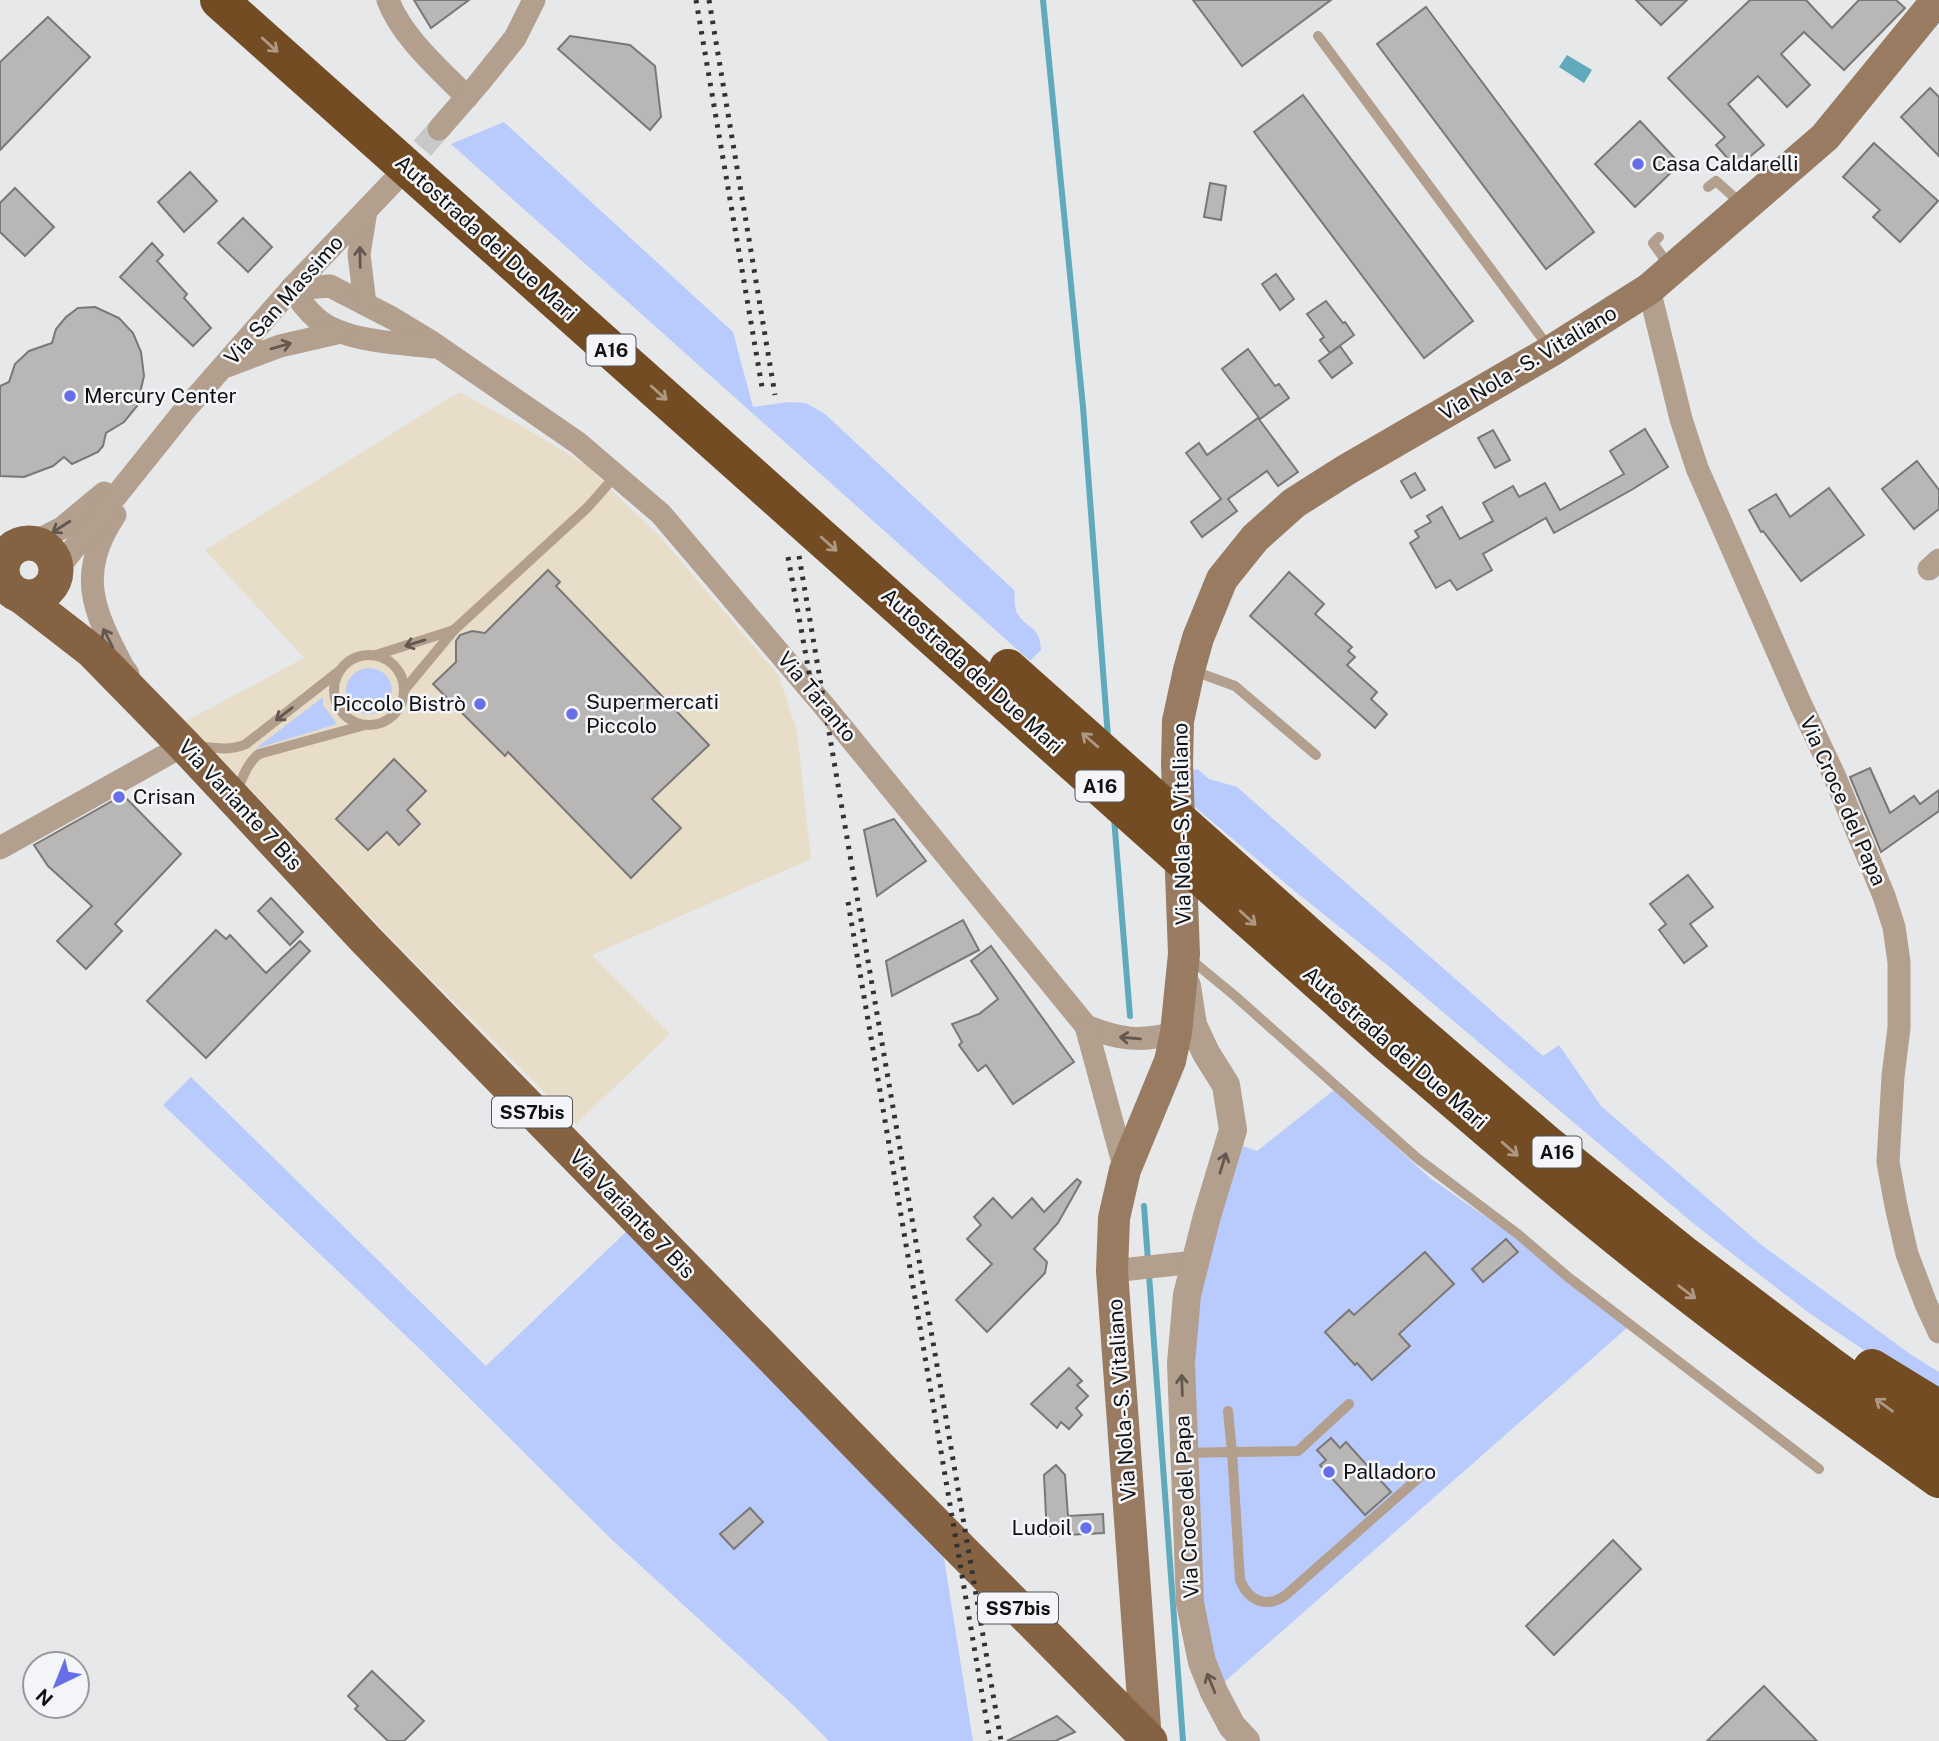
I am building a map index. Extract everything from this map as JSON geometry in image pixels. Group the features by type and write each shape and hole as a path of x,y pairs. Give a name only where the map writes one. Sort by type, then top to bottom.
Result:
{"highway":[{"name":"Autostrada dei Due Mari","path":"219,0 1011,689 1196,834 1405,1022 1544,1141 1684,1255 1939,1445"},
{"name":"Autostrada dei Due Mari","path":"259,0 1011,689 1197,872 1385,1041 1525,1161 1687,1292 1812,1388 1939,1479"},
{"path":"1196,834 1425,1012 1698,1241 1787,1310 1867,1365 1939,1409"}],"main road":[{"name":"Via Nola - S. Vitaliano","path":"1148,1741 1136,1268 1114,1218 1125,1170 1170,1061 1176,1033 1184,954 1177,765 1178,721 1198,638 1222,579 1255,538 1294,503 1551,351 1660,279 1825,138 1937,0"},
{"name":"SS7bis","path":"19,539 39,545 52,556 55,573"},
{"path":"19,539 2,565 8,580 30,597 46,590 55,573"},
{"name":"Via Variante 7 Bis","path":"55,573 70,611 92,652"},
{"name":"Via Variante 7 Bis","path":"8,580 92,652 184,745 375,950 1148,1741"}],"street":[{"path":"388,0 409,35 467,97"},
{"path":"439,129 515,38 534,0"},
{"name":"Via San Massimo","path":"55,573 151,451 223,367 291,289 392,183"},
{"path":"365,304 359,254 366,211"},
{"name":"Via Croce del Papa","path":"1660,279 1681,419 1697,468 1834,775 1884,895 1894,927 1899,962 1899,1028 1888,1161 1907,1254 1939,1332"},
{"name":"Via Taranto","path":"291,289 330,286 392,318 578,443 661,513 825,706 1086,1026"},
{"name":"Via Taranto","path":"291,289 318,320 341,332 366,339 439,348"},
{"name":"Via Taranto","path":"223,367 280,346 341,332"},
{"name":"Via San Massimo","path":"19,539 62,528 92,505 151,451"},
{"name":"Via San Massimo","path":"151,451 146,468 101,536 94,561 92,584 98,617 107,637 123,667 148,699 156,717"},
{"path":"0,848 184,745"},
{"name":"Via Croce del Papa","path":"1184,954 1193,1025 1206,1053 1226,1085 1233,1130 1187,1295 1181,1363 1190,1603 1202,1661 1214,1692 1232,1726 1245,1741"},
{"path":"1086,1026 1108,1035 1133,1040 1176,1033"},
{"path":"1086,1026 1125,1170"},
{"name":"Via Croce del Papa","path":"1176,1033 1206,1053"},
{"path":"1136,1268 1195,1262"}],"lane":[{"path":"1318,36 1551,351"},
{"path":"1709,187 1716,181 1745,207"},
{"path":"1659,236 1653,243 1660,279"},
{"path":"405,689 454,630 588,507 616,475"},
{"path":"376,655 454,630"},
{"path":"184,745 228,749 246,744 355,657 376,655 386,658 396,666 405,689 398,711 389,720 259,754 248,767 233,799"},
{"path":"1189,670 1235,686 1316,755"},
{"path":"338,672 334,694 337,704 354,722 365,725"},
{"path":"1184,954 1417,1158 1819,1469"},
{"path":"1185,1453 1298,1451 1349,1404"},
{"path":"1228,1411 1240,1580 1243,1588 1256,1600 1273,1602 1287,1594 1423,1474"}],"shaded area":[{"path":"1567,55 1592,70 1584,83 1559,67"},
{"path":"504,122 733,332 753,407 789,402 806,403 825,414 1014,590 1017,613 1036,632 1040,642 1041,650 1030,661 451,144"},
{"path":"459,392 586,465 662,539 779,676 797,732 811,859 592,955 670,1034 576,1124 393,941 186,721 304,658 205,550"},
{"path":"369,668 385,675 392,691 385,707 369,714 353,707 346,691 353,675"},
{"path":"323,697 323,705 337,724 255,749"},
{"path":"1192,769 1199,770 1209,779 1237,787 1543,1056 1559,1045 1601,1106 1759,1243 1910,1354 1939,1372 1939,1397 1809,1313 1694,1224 1392,969 1291,888 1190,803"},
{"path":"191,1077 486,1366 628,1230 943,1552 973,1741 829,1741 609,1537 424,1353 163,1105"},
{"name":"Palladoro","path":"1334,1090 1430,1178 1509,1233 1628,1327 1222,1684 1204,1632 1189,1338 1240,1145 1257,1151"}],"building":[{"path":"414,0 469,0 431,28"},
{"path":"1193,0 1331,0 1242,66"},
{"path":"1636,0 1687,0 1661,25"},
{"path":"1750,0 1806,0 1832,28 1859,0 1896,0 1905,8 1844,70 1804,32 1781,54 1810,85 1787,107 1758,76 1728,104 1764,145 1736,168 1716,145 1725,137 1668,78"},
{"path":"1426,7 1594,232 1546,269 1377,44"},
{"path":"48,17 90,57 0,150 0,62"},
{"path":"570,36 630,45 655,66 661,117 650,130 558,49"},
{"path":"1930,88 1939,97 1939,156 1901,117"},
{"path":"1303,95 1473,321 1424,358 1254,132"},
{"name":"Casa Caldarelli","path":"1640,121 1680,164 1635,207 1595,164"},
{"path":"1874,143 1938,201 1900,242 1873,217 1880,210 1843,177"},
{"path":"190,172 217,201 184,232 158,202"},
{"path":"1210,183 1226,186 1221,220 1204,217"},
{"path":"15,188 54,227 25,256 0,232 0,203"},
{"path":"243,218 272,247 248,272 218,243"},
{"path":"152,243 163,255 157,261 187,294 184,298 211,328 193,346 120,277"},
{"path":"1276,274 1294,299 1280,310 1262,284"},
{"path":"1326,301 1354,335 1330,353 1320,340 1324,337 1307,314"},
{"name":"Mercury Center","path":"95,307 119,318 133,333 141,352 144,376 137,406 124,422 106,433 103,446 98,452 72,464 64,457 53,466 24,477 0,476 0,386 9,382 15,364 29,351 52,343 56,329 66,317 78,308"},
{"path":"1340,346 1352,363 1332,378 1319,361"},
{"path":"1248,349 1275,386 1279,384 1289,398 1260,419 1222,369"},
{"path":"1258,418 1298,472 1278,486 1267,471 1228,499 1237,511 1202,537 1191,522 1221,499 1186,453 1199,443 1207,455"},
{"path":"1645,429 1668,467 1554,533 1546,518 1483,554 1492,570 1457,590 1450,580 1436,588 1410,543 1419,537 1415,531 1431,522 1427,516 1442,507 1460,539 1493,521 1483,503 1513,486 1519,497 1545,483 1560,510 1624,474 1610,451"},
{"path":"1493,430 1510,460 1495,468 1478,438"},
{"path":"1917,461 1939,490 1939,509 1914,529 1882,489"},
{"path":"1415,473 1425,490 1411,498 1401,481"},
{"path":"1829,488 1864,535 1801,581 1763,531 1761,532 1749,510 1776,494 1790,517"},
{"name":"Supermercati Piccolo","path":"548,570 560,582 556,586 709,745 652,799 681,828 631,878 508,752 505,756 433,684 456,662 456,641 460,635 472,631 485,633"},
{"path":"1289,572 1324,604 1315,614 1352,647 1348,651 1355,657 1347,665 1377,692 1371,699 1387,714 1375,728 1250,616"},
{"path":"394,759 426,791 407,810 420,824 399,845 387,832 368,850 336,819"},
{"path":"1870,768 1890,813 1914,796 1920,804 1939,790 1939,811 1881,852 1850,777"},
{"path":"123,795 181,854 115,924 122,931 86,969 57,941 92,906 48,866 34,845"},
{"path":"894,819 926,861 877,896 864,830"},
{"path":"1688,875 1713,907 1690,924 1707,946 1684,963 1659,930 1666,924 1650,904"},
{"path":"271,898 303,932 290,945 258,911"},
{"path":"963,920 979,950 892,996 886,961"},
{"path":"216,930 226,939 230,935 266,973 300,941 310,951 206,1058 147,1001"},
{"path":"991,946 1074,1062 1013,1104 986,1065 978,1071 959,1045 962,1042 952,1024 979,1014 998,999 971,961"},
{"path":"1077,1179 1081,1182 1058,1223 1034,1249 1047,1262 1045,1273 987,1332 956,1300 992,1264 967,1239 981,1225 974,1217 993,1198 1012,1218 1032,1198 1044,1212"},
{"path":"1506,1239 1518,1252 1483,1282 1472,1269"},
{"path":"1425,1252 1454,1284 1399,1334 1410,1346 1372,1380 1325,1332 1349,1310 1354,1315"},
{"path":"1069,1368 1082,1381 1077,1385 1088,1396 1076,1408 1082,1415 1069,1429 1061,1422 1057,1428 1031,1404"},
{"path":"1331,1438 1340,1448 1346,1442 1391,1492 1365,1515 1320,1465 1326,1460 1317,1450"},
{"path":"1056,1465 1065,1475 1068,1516 1103,1514 1104,1533 1047,1536 1044,1475"},
{"path":"750,1508 763,1522 734,1549 720,1534"},
{"path":"1613,1540 1641,1569 1554,1655 1526,1626"},
{"path":"372,1671 424,1721 404,1741 388,1741 355,1709 358,1706 348,1696"},
{"path":"1764,1686 1817,1741 1707,1741"},
{"path":"1057,1716 1075,1732 1055,1741 1007,1741"}],"waterway":[{"path":"1043,0 1083,407 1108,737"},
{"path":"1114,818 1130,1016"},
{"path":"1144,1206 1183,1741"}],"tunnel":[{"path":"400,174 439,129"}],"railway":[{"path":"696,0 763,393"},
{"path":"709,0 775,395"},
{"path":"799,556 1001,1741"},
{"path":"788,557 810,678"},
{"path":"848,902 990,1741"}],"place":[{"name":"Casa Caldarelli","path":"1638,164"},
{"name":"Mercury Center","path":"70,396"},
{"name":"Piccolo Bistrò","path":"480,704"},
{"name":"Supermercati Piccolo","path":"572,714"},
{"name":"Crisan","path":"119,797"},
{"name":"Palladoro","path":"1329,1472"},
{"name":"Ludoil","path":"1086,1528"}]}
